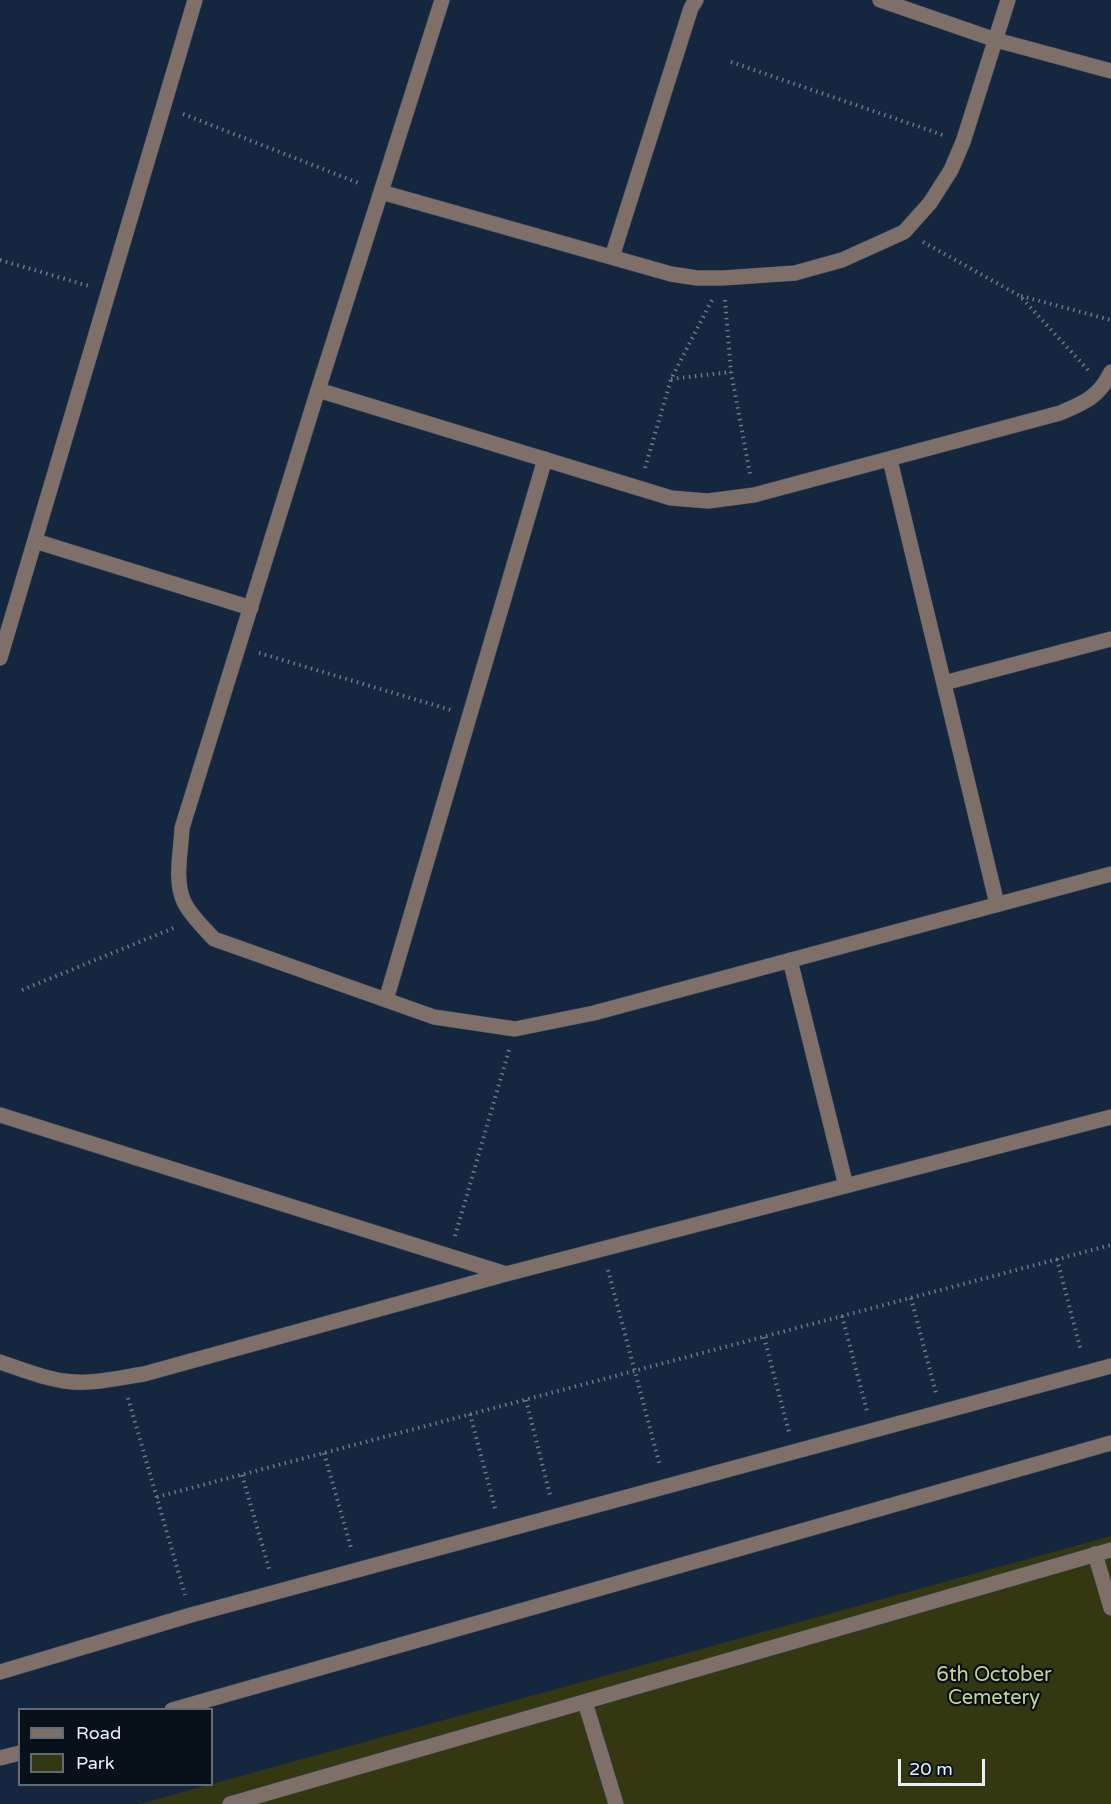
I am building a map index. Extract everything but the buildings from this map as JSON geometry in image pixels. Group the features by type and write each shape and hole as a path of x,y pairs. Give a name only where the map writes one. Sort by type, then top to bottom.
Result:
{"street":[{"path":"0,658 195,0"},
{"path":"442,0 182,828 178,880 184,902 196,919 214,939 434,1017 515,1029 594,1012 1111,874"},
{"path":"612,257 691,8 696,0"},
{"path":"880,0 996,40 1111,71"},
{"path":"381,192 671,274 697,278 795,273 842,260 904,232 930,202 951,170 963,142 1008,0"},
{"path":"318,390 671,498 708,501 754,495 1060,414 1084,403 1104,386 1111,372"},
{"path":"387,1000 545,459"},
{"path":"890,460 997,904"},
{"path":"34,541 251,608"},
{"path":"944,683 1111,639"},
{"path":"790,960 846,1186"},
{"path":"0,1115 506,1274"},
{"path":"0,1362 27,1372 65,1381 104,1380 144,1374 506,1274 1111,1117"},
{"path":"0,1672 191,1615 1111,1366"},
{"path":"179,1708 1111,1443"},
{"path":"230,1804 1111,1550"},
{"path":"1095,1554 1111,1608"},
{"path":"585,1702 616,1804"},
{"path":"0,1758 18,1754"}],"path":[{"path":"731,62 963,142"},
{"path":"163,106 381,192"},
{"path":"904,232 1020,296 1111,320"},
{"path":"0,260 108,292"},
{"path":"723,278 731,372 754,495"},
{"path":"640,488 670,379 723,278"},
{"path":"1020,296 1104,386"},
{"path":"670,379 731,372"},
{"path":"238,647 470,716"},
{"path":"22,990 196,919"},
{"path":"449,1256 515,1029"},
{"path":"157,1497 1111,1245"},
{"path":"603,1249 666,1486"},
{"path":"1057,1259 1087,1372"},
{"path":"911,1298 941,1412"},
{"path":"842,1316 872,1430"},
{"path":"764,1337 794,1452"},
{"path":"122,1377 191,1615"},
{"path":"526,1400 556,1516"},
{"path":"470,1414 501,1531"},
{"path":"324,1453 357,1570"},
{"path":"242,1475 276,1592"}],"green space":[{"name":"6th October Cemetery","path":"1111,1536 1111,1804 140,1804 205,1786 213,1786 213,1784"}]}
